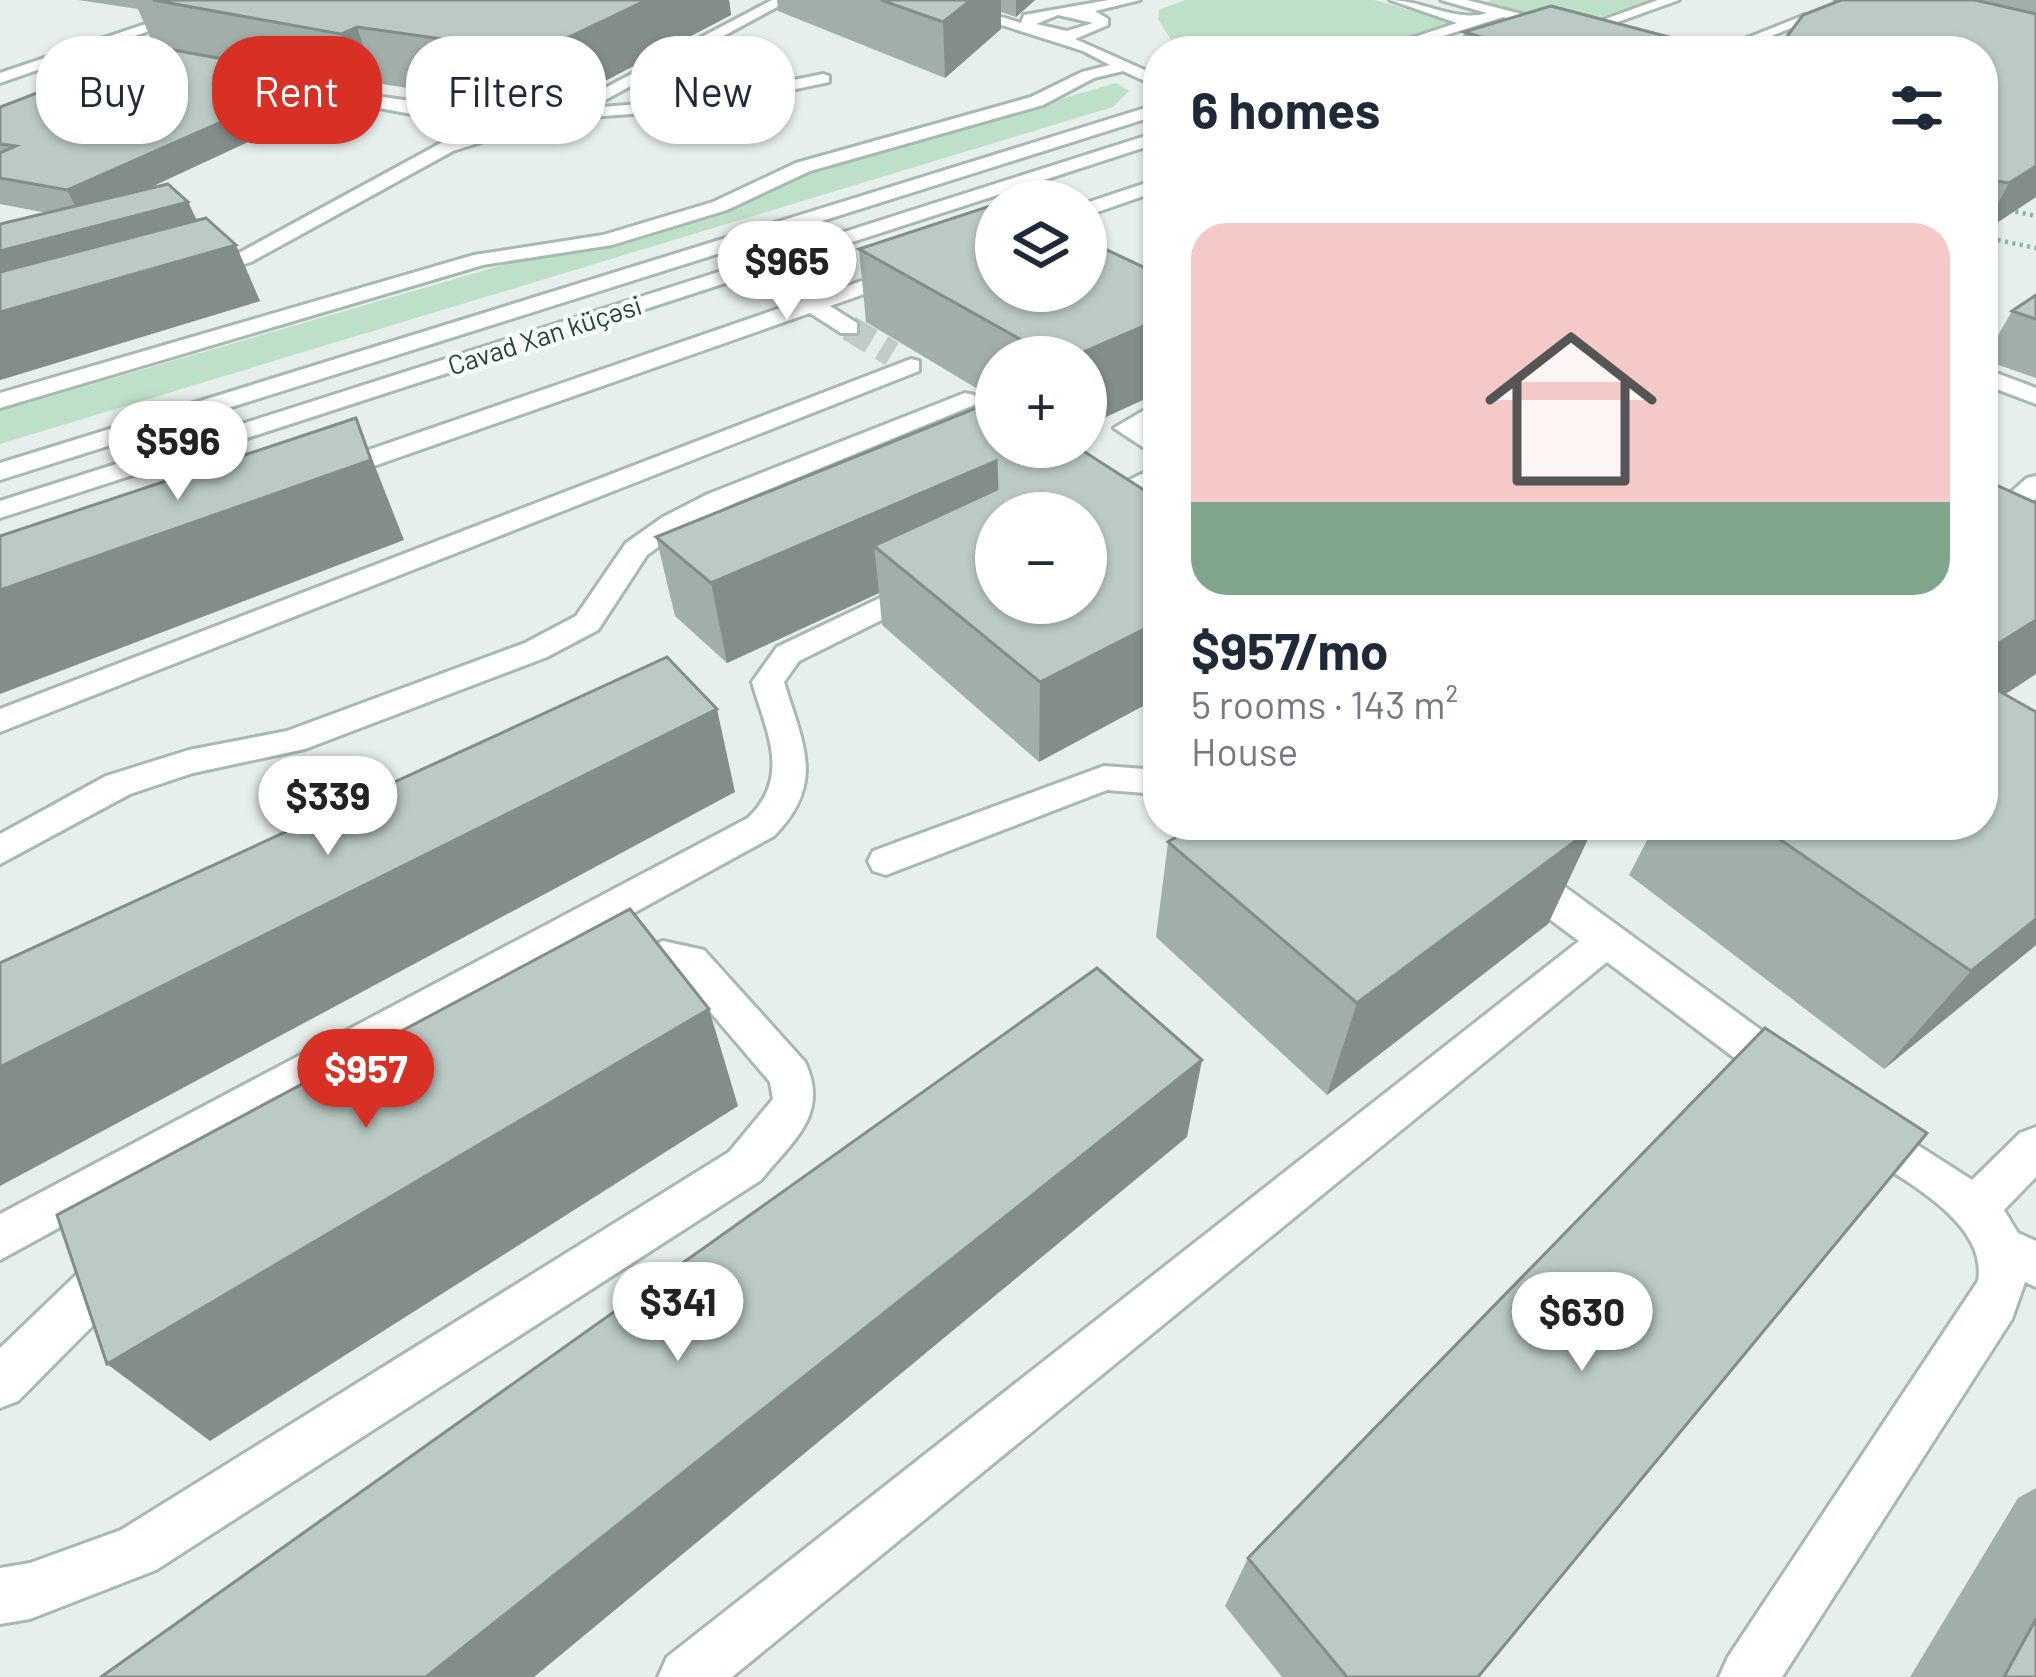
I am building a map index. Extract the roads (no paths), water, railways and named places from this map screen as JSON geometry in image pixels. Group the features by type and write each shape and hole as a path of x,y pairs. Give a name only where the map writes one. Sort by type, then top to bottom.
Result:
{"street":[{"path":"127,36 230,0"},
{"path":"606,92 783,0"},
{"path":"931,0 1034,29 1143,73"},
{"path":"985,0 1006,3"},
{"path":"1397,0 1505,29 1484,36"},
{"path":"1448,0 1608,36"},
{"path":"1582,30 1672,0"},
{"path":"1762,36 1810,18 1881,15 1925,0"},
{"path":"1136,4 1108,27 1078,34 1034,29 1026,22 1036,15 1136,4"},
{"path":"1028,6 1071,11 1108,27"},
{"path":"742,8 763,10"},
{"path":"174,36 248,11"},
{"path":"1428,36 1500,14"},
{"path":"1881,15 1925,26"},
{"path":"1848,18 1896,33"},
{"path":"0,59 36,64"},
{"path":"0,77 36,64"},
{"path":"0,401 481,260 582,246 656,226 720,206 803,167 1037,100 1088,75 1127,64"},
{"path":"188,69 202,72"},
{"path":"606,113 709,107 823,79"},
{"name":"Cavad Xan küçəsi","path":"0,472 1143,114"},
{"name":"Cavad Xan küçəsi","path":"0,510 1143,142"},
{"path":"173,280 244,258 455,144"},
{"path":"1107,203 1143,190"},
{"path":"307,480 975,248"},
{"path":"755,269 849,328"},
{"path":"0,721 901,360 973,405 718,500 674,523 636,549 587,623 536,650 293,741 189,762 118,785 0,851"},
{"path":"1998,381 2036,397"},
{"path":"1143,418 1127,428 1143,438"},
{"path":"1081,470 1129,499"},
{"path":"1998,518 2036,484"},
{"path":"1107,505 1129,499 1143,487"},
{"path":"0,1238 761,827 782,811 794,784 768,682 788,654 975,562"},
{"path":"886,862 1104,778 1143,781"},
{"path":"1476,840 1973,1210 2019,1256 1995,1302 1748,1677"},
{"path":"687,1677 1607,940"},
{"path":"0,1596 30,1591 137,1551 745,1166 794,1104 790,1075 690,961 663,956 580,997"},
{"path":"1973,1210 2036,1147"},
{"path":"0,1383 117,1267 155,1238"}],"tunnel":[{"path":"849,328 892,354"}]}
